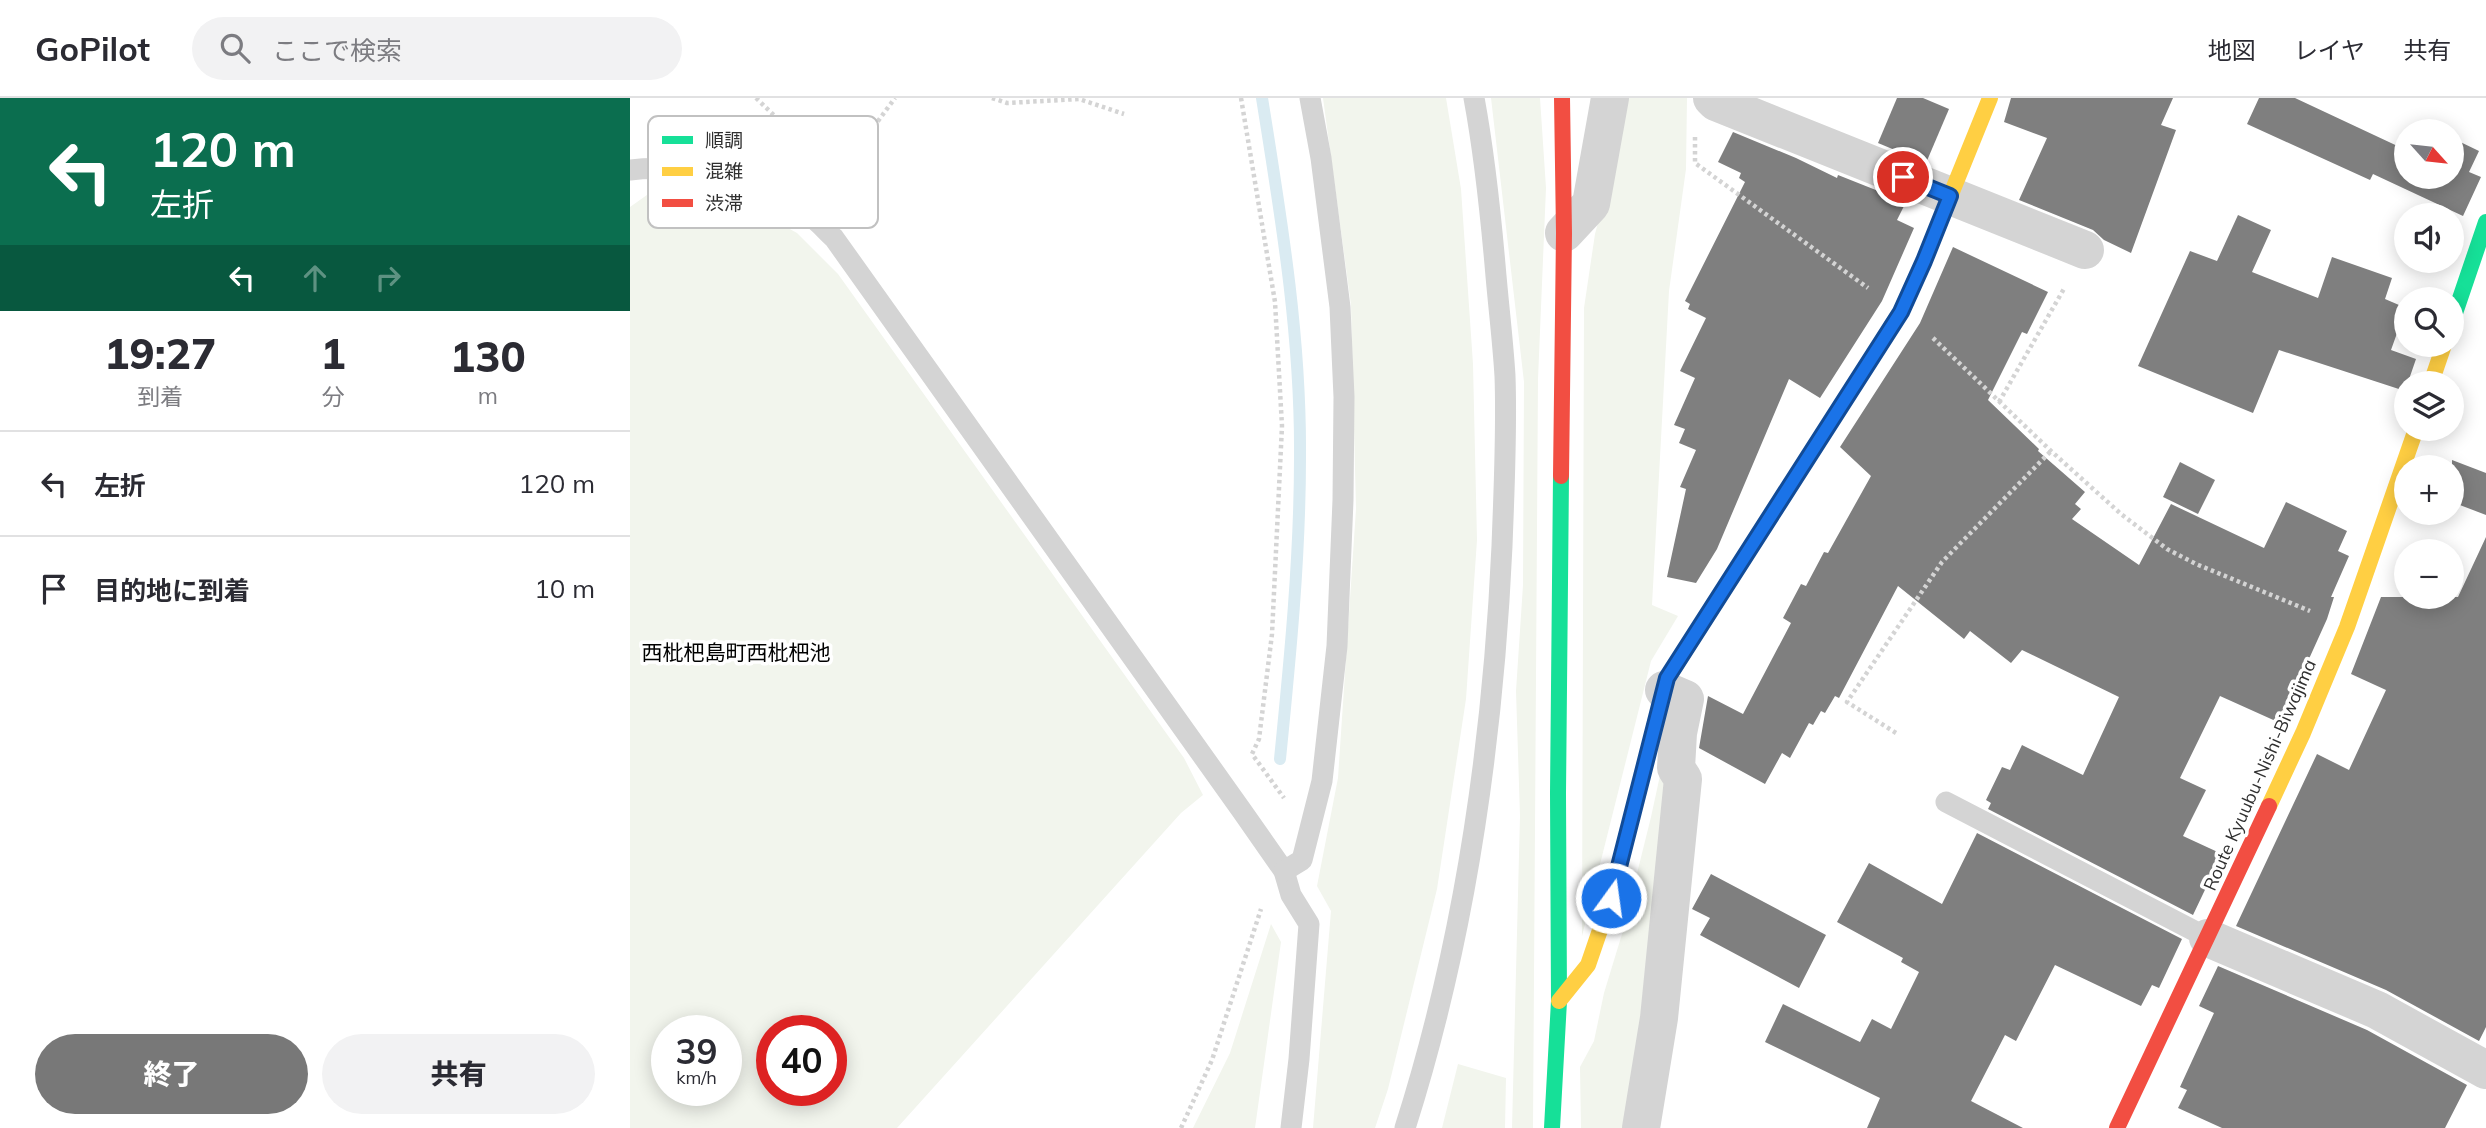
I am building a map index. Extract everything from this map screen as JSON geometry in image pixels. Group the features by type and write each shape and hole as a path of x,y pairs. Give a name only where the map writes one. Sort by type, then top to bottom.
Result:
{"street":[{"path":"1552,1128 1559,1000 1558,726 1564,233 1562,98"},
{"path":"1564,233 1591,204 1610,98"},
{"path":"1559,1000 1588,965 1611,898 1667,678 1901,312 1990,98"},
{"path":"1704,112 1716,102 2085,250"},
{"path":"2464,287 2486,222"},
{"name":"Route Kyuubu-Nishi-Biwajima","path":"2117,1128 2281,781 2347,627 2412,441"},
{"path":"1642,1128 1659,1018 1683,779 1676,768 1678,733 1685,699 1664,690"},
{"path":"2208,938 2376,1010 2486,1070"}],"lane":[{"path":"1283,871 1302,860 1322,781 1337,646 1343,500 1344,397 1340,307 1321,158 1310,98"},
{"path":"1405,1128 1420,1081 1448,967 1479,810 1499,605 1504,495 1505,377 1492,235 1474,98"},
{"path":"630,170 648,167"},
{"path":"824,228 862,276 1283,871 1291,895 1309,924 1291,1128"},
{"path":"1946,802 2208,938"}],"path":[{"path":"756,98 775,116"},
{"path":"878,123 895,98"},
{"path":"992,98 1007,103 1079,99 1124,114"},
{"path":"1241,98 1275,302 1282,425 1272,635 1259,739 1252,754 1296,815 1311,827"},
{"path":"1704,112 1695,163 1917,323 2051,451 2122,514 2166,549 2347,627"},
{"path":"1999,402 2085,250"},
{"path":"1896,733 1847,702 1942,562 2051,451"},
{"path":"1181,1128 1212,1060 1258,915 1272,884 1283,871"}],"shaded area":[{"path":"1323,98 1446,98 1461,189 1473,364 1477,540 1466,699 1437,889 1388,1089 1375,1128 1313,1128 1331,911 1317,886 1338,778 1356,509 1351,305"},
{"path":"1491,98 1540,98 1546,188 1538,379 1533,1128 1512,1128 1520,816 1516,691 1523,585 1524,382"},
{"path":"1625,98 1687,98 1686,169 1669,291 1652,605 1678,616 1651,661 1582,936 1584,308 1595,234 1615,159"},
{"path":"648,194 648,228 788,228 797,233 838,274 1184,758 1203,795 1181,813 897,1128 630,1128 630,207"},
{"path":"1672,720 1629,1128 1581,1128 1580,1067 1594,1041 1604,993 1622,934 1651,817"},
{"path":"1271,924 1281,942 1255,1128 1193,1128 1230,1053"},
{"path":"1458,1064 1506,1078 1505,1128 1442,1128"}],"building":[{"path":"1897,98 1923,98 1949,109 1926,163 1878,143"},
{"path":"2011,98 2173,98 2161,125 2176,130 2131,253 2104,240 2093,230 2019,200 2047,138 2004,122"},
{"path":"2259,98 2295,98 2394,144 2394,184 2373,174 2370,180 2247,124"},
{"path":"1733,132 1837,178 1838,175 1906,202 1897,220 1914,228 1882,301 1820,398 1789,379 1717,549 1696,583 1667,577 1686,489 1680,487 1696,450 1679,443 1685,429 1674,425 1695,378 1680,371 1706,318 1688,309 1690,304 1685,301 1745,182 1739,178 1741,173 1718,162"},
{"path":"2464,144 2479,151 2469,172 2481,177 2464,214 2464,203 2435,203 2405,189 2464,189"},
{"path":"2238,215 2271,230 2252,272 2318,298 2332,257 2392,278 2385,299 2394,303 2394,342 2391,350 2394,351 2394,357 2416,359 2412,371 2394,371 2394,387 2279,350 2253,413 2138,366 2190,251 2217,261"},
{"path":"1953,247 2048,292 2027,334 2022,332 1988,400 2039,449 2038,451 2085,492 2075,504 2081,509 2072,519 2139,565 2171,504 2264,548 2286,502 2347,531 2338,551 2349,556 2331,597 2334,597 2327,619 2280,723 2220,696 2180,778 2206,790 2183,836 2222,854 2193,915 1988,809 1991,803 1986,800 2002,767 2010,770 2022,745 2083,775 2119,697 2022,650 2011,663 1970,631 1964,639 1898,586 1839,698 1835,696 1825,713 1821,711 1813,725 1809,723 1790,758 1782,753 1765,784 1699,748 1708,696 1743,714 1791,623 1783,618 1801,584 1806,586 1824,552 1828,553 1871,476 1840,447 1920,323"},
{"path":"2180,462 2215,480 2198,514 2163,497"},
{"path":"2464,465 2486,473 2486,515 2464,507"},
{"path":"2486,537 2486,1027 2479,1041 2386,990 2236,926 2317,754 2349,770 2386,690 2351,674 2381,597 2394,597 2394,609 2464,609 2464,584"},
{"path":"1977,833 2182,939 2159,988 2152,985 2141,1006 2055,965 2016,1041 2005,1035 1971,1101 2023,1128 1867,1128 1880,1098 1765,1042 1783,1004 1860,1042 1872,1019 1891,1029 1919,972 1901,962 1903,958 1837,922 1869,863 1942,904"},
{"path":"1711,874 1826,935 1799,988 1700,935 1710,918 1692,909"},
{"path":"2218,966 2367,1030 2467,1085 2445,1128 2222,1128 2178,1108 2187,1090 2180,1087 2214,1013 2199,1006"}],"waterway":[{"path":"1262,98 1288,277 1299,412 1300,495 1296,571 1280,759"}],"traffic: fast":[{"path":"2464,287 2486,222"},
{"path":"1552,1128 1559,1001 1561,476"}],"traffic: slow":[{"path":"1870,360 1901,311 1924,261 1990,98"},
{"path":"2435,371 2440,357"},
{"path":"2269,806 2347,627 2412,441"},
{"path":"1559,1001 1588,965 1611,898 1667,679 1755,541"}],"traffic: jam":[{"path":"1561,476 1564,233 1562,98"},
{"path":"1755,541 1870,360"},
{"path":"2117,1128 2269,806"}],"district":[{"name":"西枇杷島町西枇杷池","path":"736,653"}],"route":[{"path":"1611,898 1667,678 1868,366 1901,312 1924,261 1950,196 1903,177"}]}
